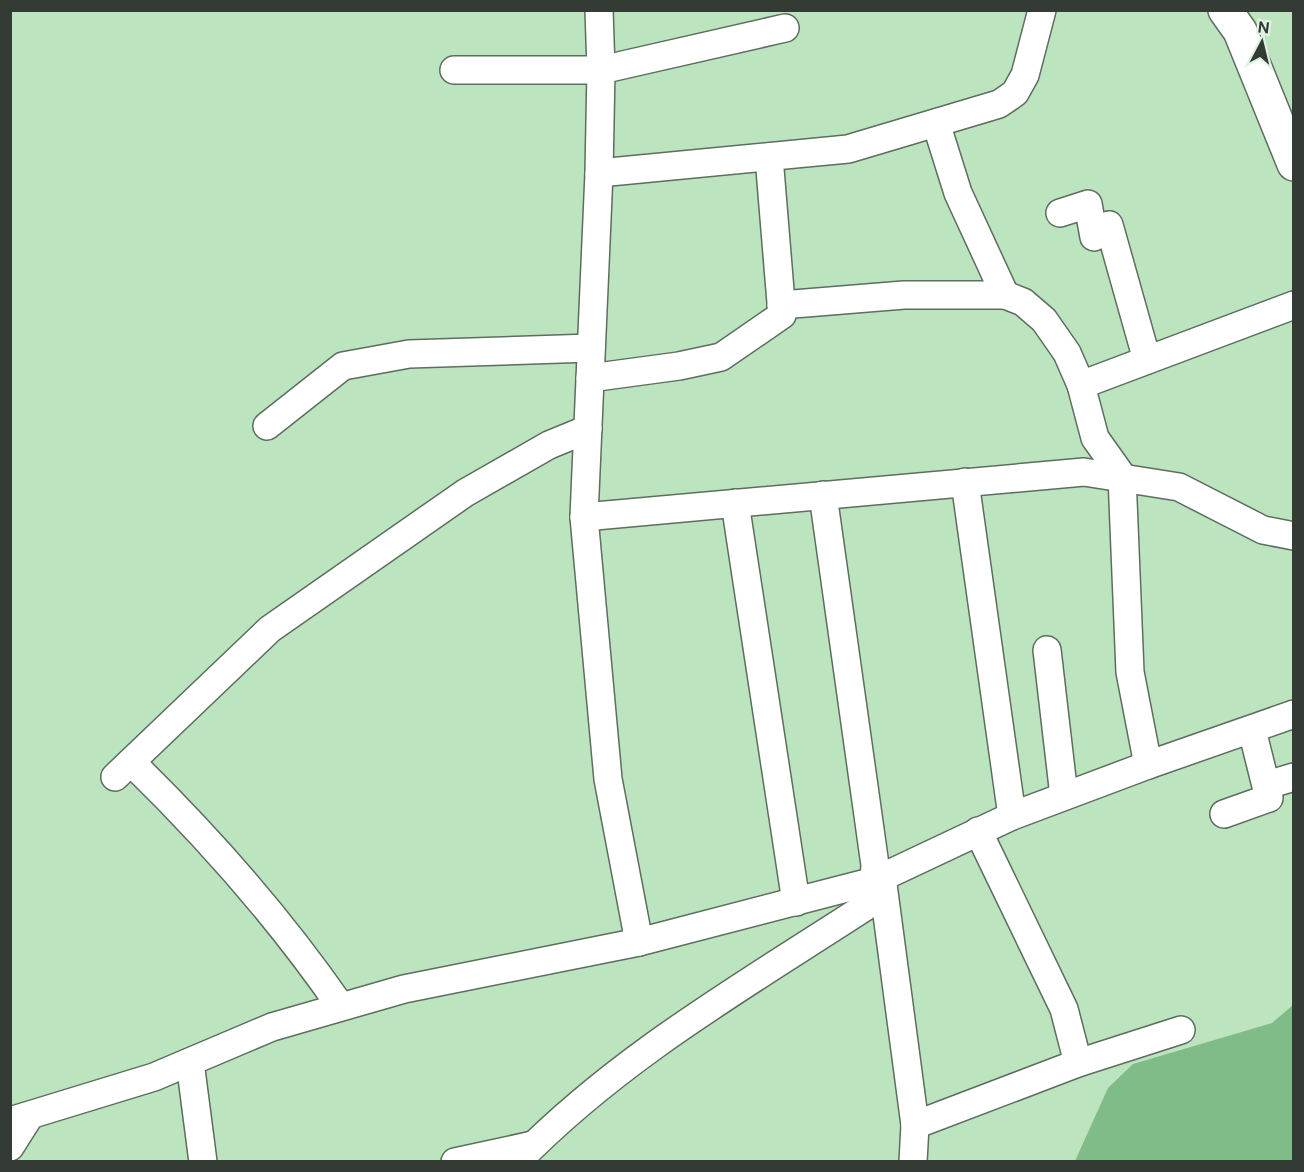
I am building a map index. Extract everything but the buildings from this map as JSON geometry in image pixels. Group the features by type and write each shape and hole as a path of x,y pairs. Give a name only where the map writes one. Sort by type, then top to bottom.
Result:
{"main road":[{"path":"1225,10 1240,31 1293,164"}],"street":[{"path":"598,10 601,70 599,173 584,517 608,779 639,942"},
{"path":"599,173 848,149 999,104 1015,93 1024,75 1042,10"},
{"path":"454,70 601,70 785,28"},
{"path":"936,123 958,193 1005,295"},
{"path":"590,378 679,366 721,357 782,315 769,157"},
{"path":"1060,213 1088,204 1094,237 1109,225 1147,360"},
{"path":"781,305 904,295 1005,295 1023,302 1044,320 1067,353 1082,385 1095,438 1122,477 1130,672 1148,765"},
{"path":"1082,385 1293,305"},
{"path":"267,426 343,366 409,354 591,348"},
{"path":"341,1007 304,952 191,820 123,770 270,628 465,493 549,445 588,429"},
{"path":"584,517 1084,472 1179,487 1263,530 1293,536"},
{"path":"965,482 1012,816"},
{"path":"823,495 875,865 915,1125 912,1161"},
{"path":"735,503 796,902"},
{"path":"1047,651 1064,796"},
{"path":"10,1147 20,1119 154,1077 272,1027 404,988 639,942 878,879 1012,816 1293,714"},
{"path":"1224,814 1269,798 1252,730"},
{"path":"1267,785 1293,777"},
{"path":"978,831 1064,1010 1078,1063"},
{"path":"455,1161 525,1153 607,1080 706,1010 865,907 878,879"},
{"path":"915,1125 1078,1063 1181,1030"},
{"path":"189,1062 203,1161"}],"shaded area":[{"path":"11,11 1293,11 1293,1161 11,1161"},
{"path":"1293,1005 1293,1161 1075,1161 1108,1088 1133,1064 1272,1023"}]}
